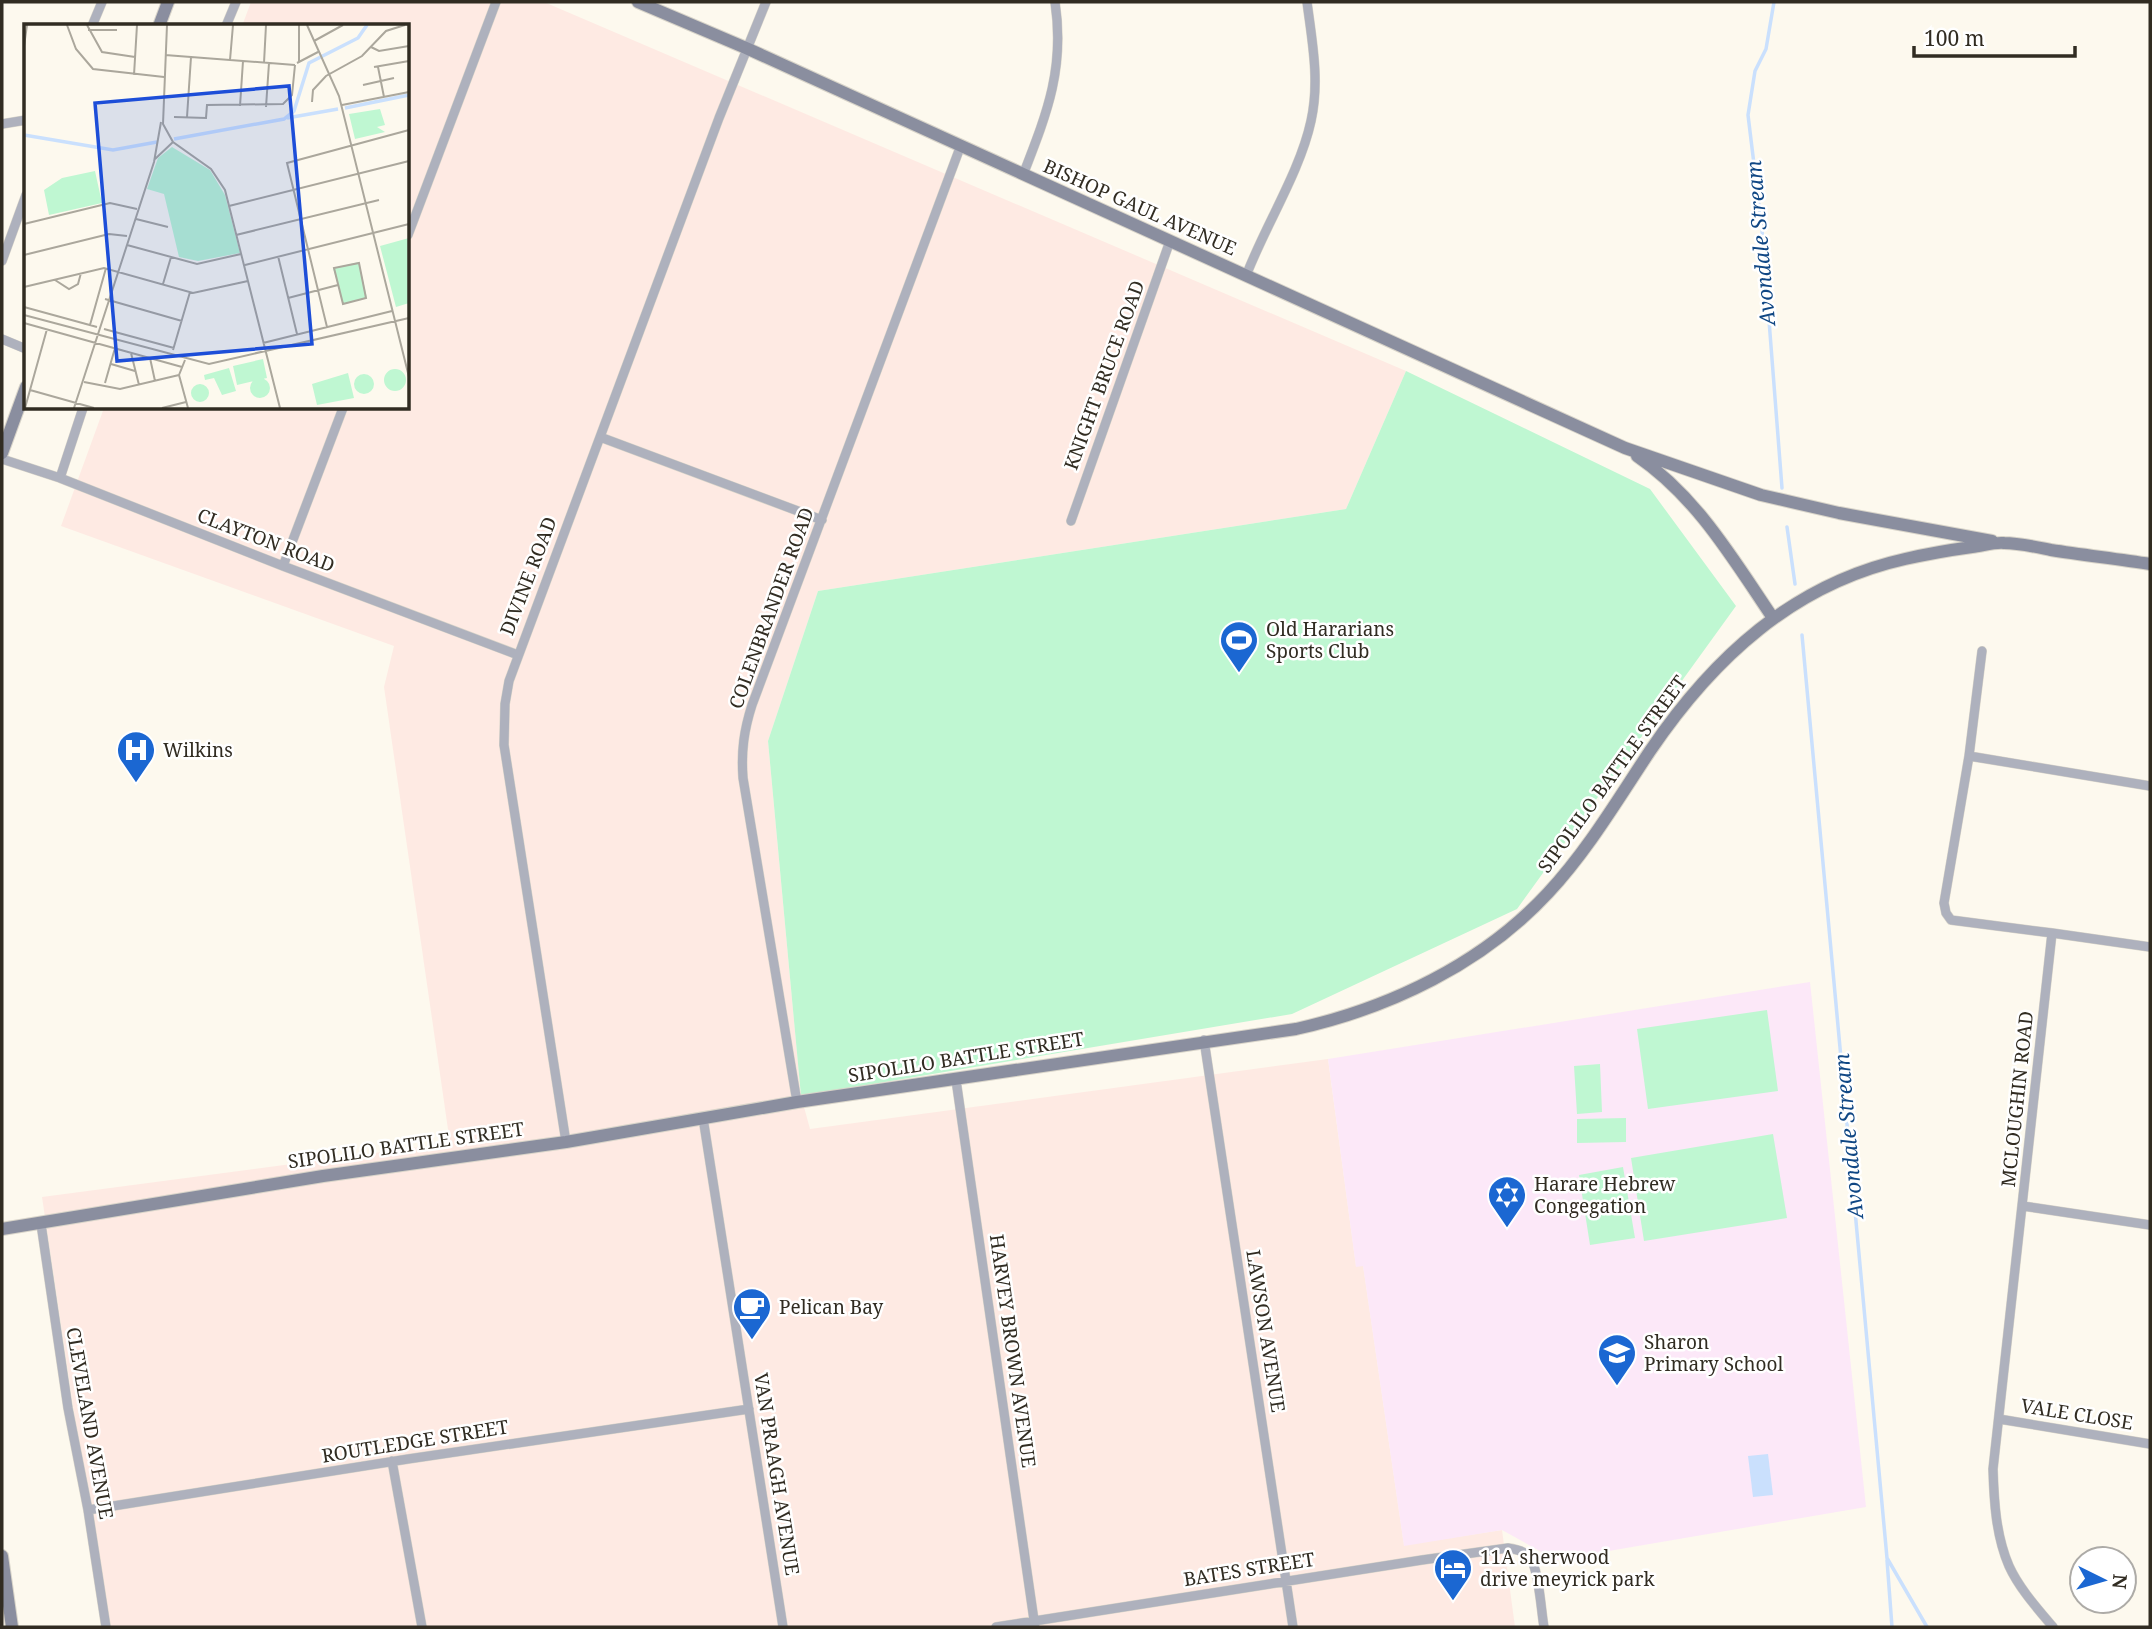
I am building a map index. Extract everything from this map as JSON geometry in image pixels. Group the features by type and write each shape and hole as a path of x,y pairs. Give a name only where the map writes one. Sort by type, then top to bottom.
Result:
{"main road":[{"path":"160,24 167,2"},
{"name":"BISHOP GAUL AVENUE","path":"638,2 961,145 1625,448"},
{"path":"2,453 24,392"},
{"path":"1625,448 1760,495 1839,513 2003,543 2150,564"},
{"path":"1625,448 1674,485 1703,516 1773,618 1809,594 1855,573 1928,554 2003,543"},
{"name":"SIPOLILO BATTLE STREET","path":"2,1229 323,1176 566,1142 797,1102 1296,1028 1380,1005 1460,964 1489,945 1548,893 1576,860 1692,694 1740,646 1773,618"},
{"path":"2,1556 12,1627"}],"street":[{"path":"93,24 102,2"},
{"path":"227,24 236,2"},
{"path":"410,230 496,2"},
{"name":"DIVINE ROAD","path":"566,1142 504,745 505,705 509,681 746,48 766,2"},
{"path":"1023,174 1056,80 1059,48 1055,2"},
{"path":"1245,276 1304,146 1312,120 1314,55 1307,2"},
{"path":"2,124 24,120"},
{"name":"COLENBRANDER ROAD","path":"797,1102 741,755 744,733 752,705 961,145"},
{"path":"2,261 24,200"},
{"name":"KNIGHT BRUCE ROAD","path":"1071,521 1170,241"},
{"path":"2,339 24,348"},
{"path":"60,478 82,410"},
{"path":"283,566 341,410"},
{"path":"600,437 822,520"},
{"name":"CLAYTON ROAD","path":"2,459 60,478 518,655"},
{"path":"1982,650 1969,756 1946,891 1946,914 1951,920 2150,947"},
{"path":"1969,756 2150,786"},
{"name":"MCLOUGHIN ROAD","path":"2052,933 1993,1469 1999,1533 2009,1566 2027,1595 2053,1627"},
{"name":"LAWSON AVENUE","path":"1205,1041 1293,1627"},
{"name":"HARVEY BROWN AVENUE","path":"956,1080 1035,1624"},
{"name":"VAN PRAAGH AVENUE","path":"703,1118 783,1627"},
{"path":"2023,1206 2150,1225"},
{"name":"CLEVELAND AVENUE","path":"41,1224 68,1408 88,1510 106,1627"},
{"name":"ROUTLEDGE STREET","path":"88,1510 392,1461 748,1409"},
{"name":"VALE CLOSE","path":"1999,1419 2150,1444"},
{"path":"392,1461 422,1627"},
{"name":"BATES STREET","path":"996,1627 1035,1624 1286,1581 1508,1548 1528,1555 1534,1565 1544,1627"}],"shaded area":[{"path":"251,2 544,2 1406,371 1346,509 818,591 768,741 801,1096 810,1129 1328,1059 1356,1266 1363,1265 1404,1545 1502,1530 1515,1627 106,1627 42,1197 450,1143 384,687 394,646 61,526 103,410 410,410 410,24 243,24"},
{"name":"Sharon Primary School","path":"1810,982 1866,1507 1556,1560 1502,1530 1404,1546 1363,1266 1356,1267 1328,1059"}],"green space":[{"name":"Old Hararians Sports Club","path":"1406,371 1650,489 1736,606 1517,909 1292,1014 801,1096 768,741 818,591 1346,509"},
{"path":"1767,1010 1778,1091 1648,1109 1637,1029"},
{"path":"1600,1064 1602,1112 1577,1114 1574,1066"},
{"path":"1626,1118 1626,1142 1577,1143 1577,1119"},
{"path":"1773,1134 1787,1218 1644,1241 1631,1158"},
{"path":"1623,1167 1635,1238 1590,1245 1579,1175"}],"water":[{"path":"1768,1454 1773,1495 1753,1497 1748,1456"}],"waterway":[{"name":"Avondale Stream","path":"1774,2 1766,49 1755,71 1748,115 1762,230 1782,488"},
{"name":"Avondale Stream","path":"1787,527 1795,584"},
{"name":"Avondale Stream","path":"1802,635 1887,1558 1927,1627"},
{"path":"1887,1560 1892,1627"}],"place":[{"name":"Old Hararians Sports Club","path":"1239,674"},
{"name":"Wilkins","path":"136,784"},
{"name":"Harare Hebrew Congegation","path":"1507,1229"},
{"name":"Pelican Bay","path":"752,1341"},
{"name":"Sharon Primary School","path":"1617,1387"},
{"name":"11A sherwood drive meyrick park","path":"1453,1602"}]}
